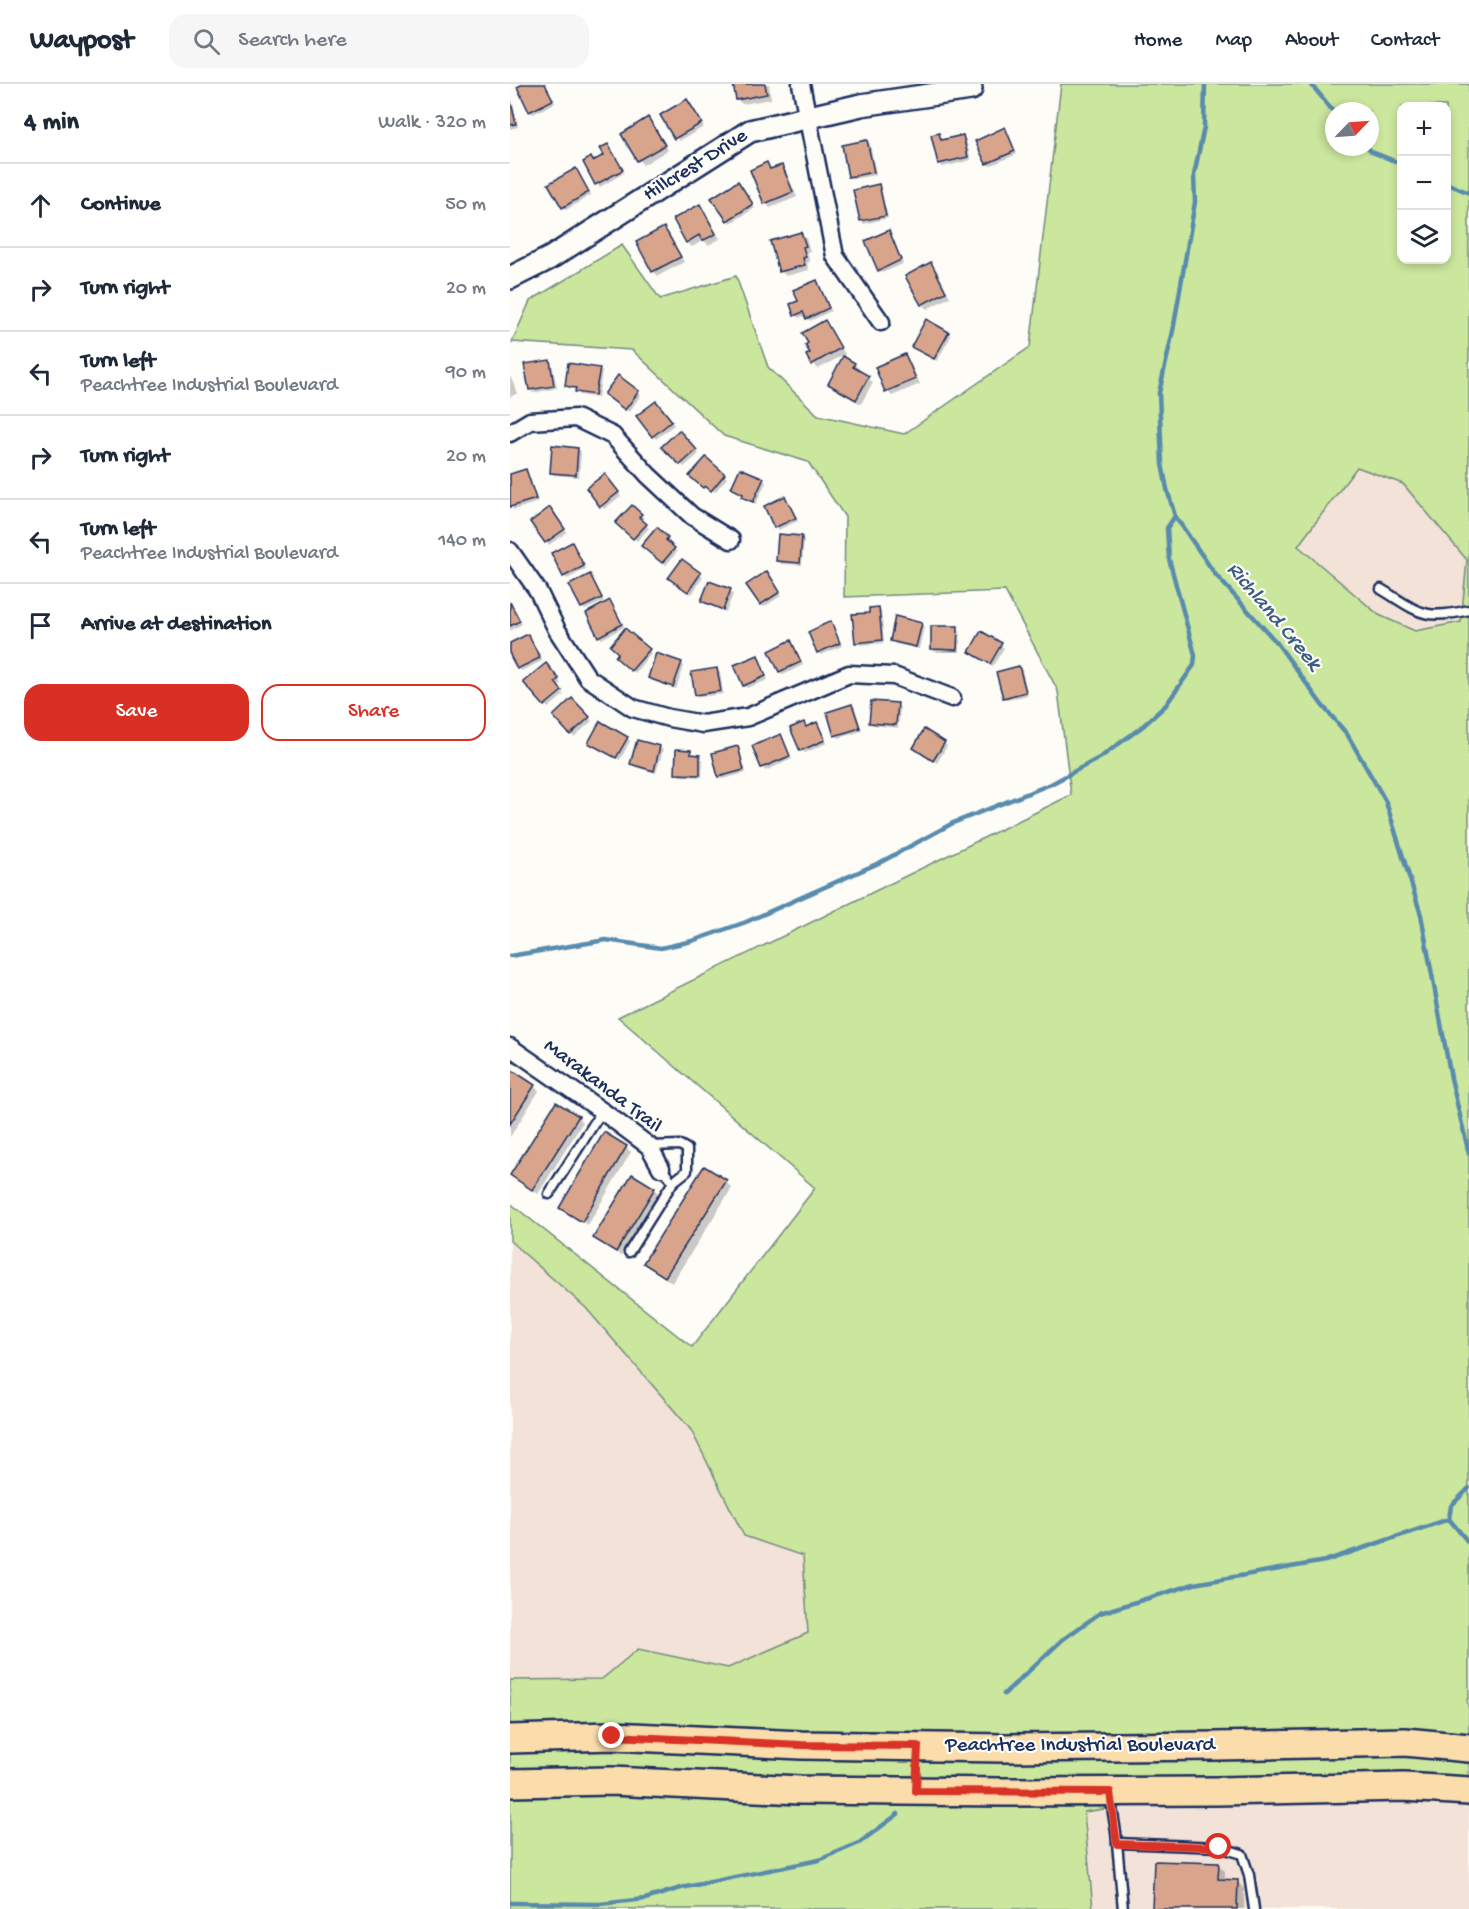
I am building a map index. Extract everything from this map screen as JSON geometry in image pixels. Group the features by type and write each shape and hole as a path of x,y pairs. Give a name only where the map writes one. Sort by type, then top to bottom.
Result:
{"main road":[{"name":"Peachtree Industrial Boulevard","path":"510,1738 612,1736 801,1745 918,1746 1193,1746 1405,1742 1469,1748"},
{"path":"916,1791 918,1746"},
{"path":"510,1783 611,1781 800,1790 916,1791 1110,1792 1404,1787 1469,1791"}],"street":[{"path":"801,84 836,256 881,322"},
{"name":"Hillcrest Drive","path":"510,278 550,258 750,131 861,105 971,89"},
{"path":"510,433 530,422 576,418 613,436 648,475 692,516 731,540"},
{"path":"510,551 537,591 557,630 588,678 633,708 703,724 748,717 849,674 894,676 952,698"},
{"name":"Marakanda Trail","path":"510,1047 649,1146 661,1168"}],"lane":[{"path":"1381,589 1422,614 1444,616 1469,610"},
{"path":"549,1194 602,1111"},
{"path":"630,1252 672,1182 687,1171 687,1149 680,1145 649,1146"},
{"path":"661,1168 672,1182"},
{"path":"1110,1792 1123,1909"},
{"path":"1117,1844 1219,1847 1242,1854 1250,1875 1254,1909"}],"shaded area":[{"path":"1357,467 1403,484 1468,560 1461,622 1415,631 1379,615 1298,546"},
{"path":"510,1241 586,1308 691,1430 744,1536 803,1556 808,1634 728,1668 638,1649 602,1679 510,1680"},
{"path":"1469,1784 1469,1909 1093,1909 1084,1812 1192,1796"}],"green space":[{"path":"1061,84 1469,84 1469,1698 1467,1699 1469,1784 1192,1796 1084,1812 1093,1909 510,1909 510,1680 602,1679 638,1649 728,1668 808,1633 803,1556 744,1536 691,1430 586,1308 510,1241 510,1203 692,1347 815,1188 618,1017 1071,795 1058,691 1005,591 844,597 845,517 808,462 724,436 632,350 512,342 530,301 622,245 660,299 736,276 768,367 818,415 904,434 1030,347","holes":["1357,467 1403,484 1467,560 1461,622 1415,631 1379,615 1298,546"]}],"building":[{"path":"523,84 545,84 553,100 529,112 517,87"},
{"path":"733,84 765,84 767,94 736,100"},
{"path":"687,99 702,123 674,139 660,115"},
{"path":"510,103 516,124 510,125"},
{"path":"648,117 665,145 637,161 621,134"},
{"path":"1005,127 1015,151 986,164 975,141"},
{"path":"939,133 941,140 963,135 968,157 938,164 931,135"},
{"path":"867,140 874,172 848,177 842,145"},
{"path":"608,144 623,170 595,185 583,162 591,157 593,161 604,155 600,148"},
{"path":"767,162 770,169 782,165 793,192 764,204 750,170"},
{"path":"576,168 589,192 562,208 548,184"},
{"path":"738,181 753,204 727,221 711,198"},
{"path":"879,184 886,216 860,221 853,190"},
{"path":"700,204 716,234 702,241 699,235 686,243 673,219"},
{"path":"664,227 681,257 652,272 636,242"},
{"path":"889,230 901,260 878,271 865,241"},
{"path":"801,232 806,246 803,247 806,257 803,258 805,265 779,272 770,241"},
{"path":"931,262 946,292 921,305 905,276"},
{"path":"817,280 829,308 806,319 803,312 794,316 790,304 798,301 793,290"},
{"path":"926,319 949,332 934,359 911,347"},
{"path":"825,320 841,348 811,365 806,355 810,353 805,345 808,343 802,333"},
{"path":"905,354 916,379 885,392 875,367"},
{"path":"843,356 855,363 853,367 869,376 856,400 828,384"},
{"path":"550,360 554,386 529,390 524,364"},
{"path":"568,363 600,368 595,395 575,392 576,388 565,386"},
{"path":"618,375 639,391 625,410 604,394"},
{"path":"656,401 672,421 652,437 636,416"},
{"path":"679,430 697,450 680,465 661,447"},
{"path":"552,445 578,448 576,475 550,473"},
{"path":"706,457 725,474 711,491 705,486 703,488 689,476"},
{"path":"740,468 764,478 753,502 741,497 743,494 731,488"},
{"path":"526,469 536,499 510,507 510,474"},
{"path":"605,474 619,492 600,507 586,488"},
{"path":"785,496 796,518 774,528 764,506"},
{"path":"632,505 642,514 639,517 647,524 633,539 615,523"},
{"path":"550,507 565,529 545,543 530,522"},
{"path":"657,527 668,537 666,540 675,548 662,563 641,546"},
{"path":"778,534 802,536 800,563 776,561"},
{"path":"572,542 584,566 563,577 551,553"},
{"path":"682,559 701,573 688,592 668,578"},
{"path":"767,571 780,592 760,605 746,585"},
{"path":"590,574 602,598 581,608 569,585"},
{"path":"709,581 731,589 723,610 701,601"},
{"path":"610,600 622,624 598,637 586,613"},
{"path":"510,602 520,621 510,626"},
{"path":"879,607 882,640 855,643 852,614 869,613 869,608"},
{"path":"895,616 922,623 916,647 890,641"},
{"path":"831,621 840,643 817,653 808,632"},
{"path":"931,626 958,626 957,650 931,649"},
{"path":"625,628 650,649 631,671 615,657 618,653 610,646"},
{"path":"981,631 1002,643 990,664 969,652"},
{"path":"528,634 540,658 517,669 510,655 510,643"},
{"path":"791,640 801,662 779,672 769,651"},
{"path":"656,653 682,662 673,687 648,678"},
{"path":"758,655 766,676 743,686 734,665"},
{"path":"546,663 559,679 555,682 562,691 544,706 523,682"},
{"path":"1019,666 1026,692 1003,698 996,672"},
{"path":"717,668 721,691 695,695 691,672"},
{"path":"572,698 590,717 570,735 553,716"},
{"path":"871,701 898,703 896,725 869,723"},
{"path":"852,704 860,728 834,736 827,712"},
{"path":"600,721 628,737 616,758 588,743"},
{"path":"804,722 806,727 817,722 825,740 800,751 790,728"},
{"path":"924,729 945,742 933,761 913,748"},
{"path":"781,734 790,756 761,768 752,746"},
{"path":"637,740 660,746 654,771 630,764"},
{"path":"738,746 744,770 718,777 712,753"},
{"path":"676,749 691,750 691,754 700,755 700,775 675,774"},
{"path":"512,1070 535,1085 510,1124 510,1073"},
{"path":"556,1102 579,1116 532,1190 510,1175"},
{"path":"604,1132 627,1146 582,1222 559,1208"},
{"path":"704,1166 727,1180 665,1277 643,1263"},
{"path":"632,1174 655,1188 616,1252 593,1238"},
{"path":"1154,1861 1219,1863 1218,1879 1238,1880 1237,1909 1152,1909"}],"waterway":[{"name":"Richland Creek","path":"1205,84 1204,127 1194,175 1195,202 1173,331 1159,393 1162,464 1167,489 1175,516 1215,574 1277,643 1322,705 1347,734 1386,802 1421,915 1451,1078 1469,1154"},
{"path":"1311,84 1326,102"},
{"path":"1379,155 1397,162"},
{"path":"1451,185 1469,193"},
{"path":"510,956 606,940 661,948 692,941 746,922 881,862 953,823 1051,784 1101,757 1143,726 1166,705 1194,665 1195,655 1169,559 1167,528 1175,516"},
{"name":"Richland Creek","path":"1469,1488 1451,1506 1449,1519 1469,1543"},
{"path":"1004,1694 1062,1640 1100,1613 1194,1584 1325,1561 1449,1519"},
{"path":"510,1903 600,1904 645,1899 681,1888 819,1860 859,1843 898,1814"}],"route":[{"path":"612,1736 801,1745 918,1746 916,1791 1110,1792 1117,1844 1219,1847"}]}
